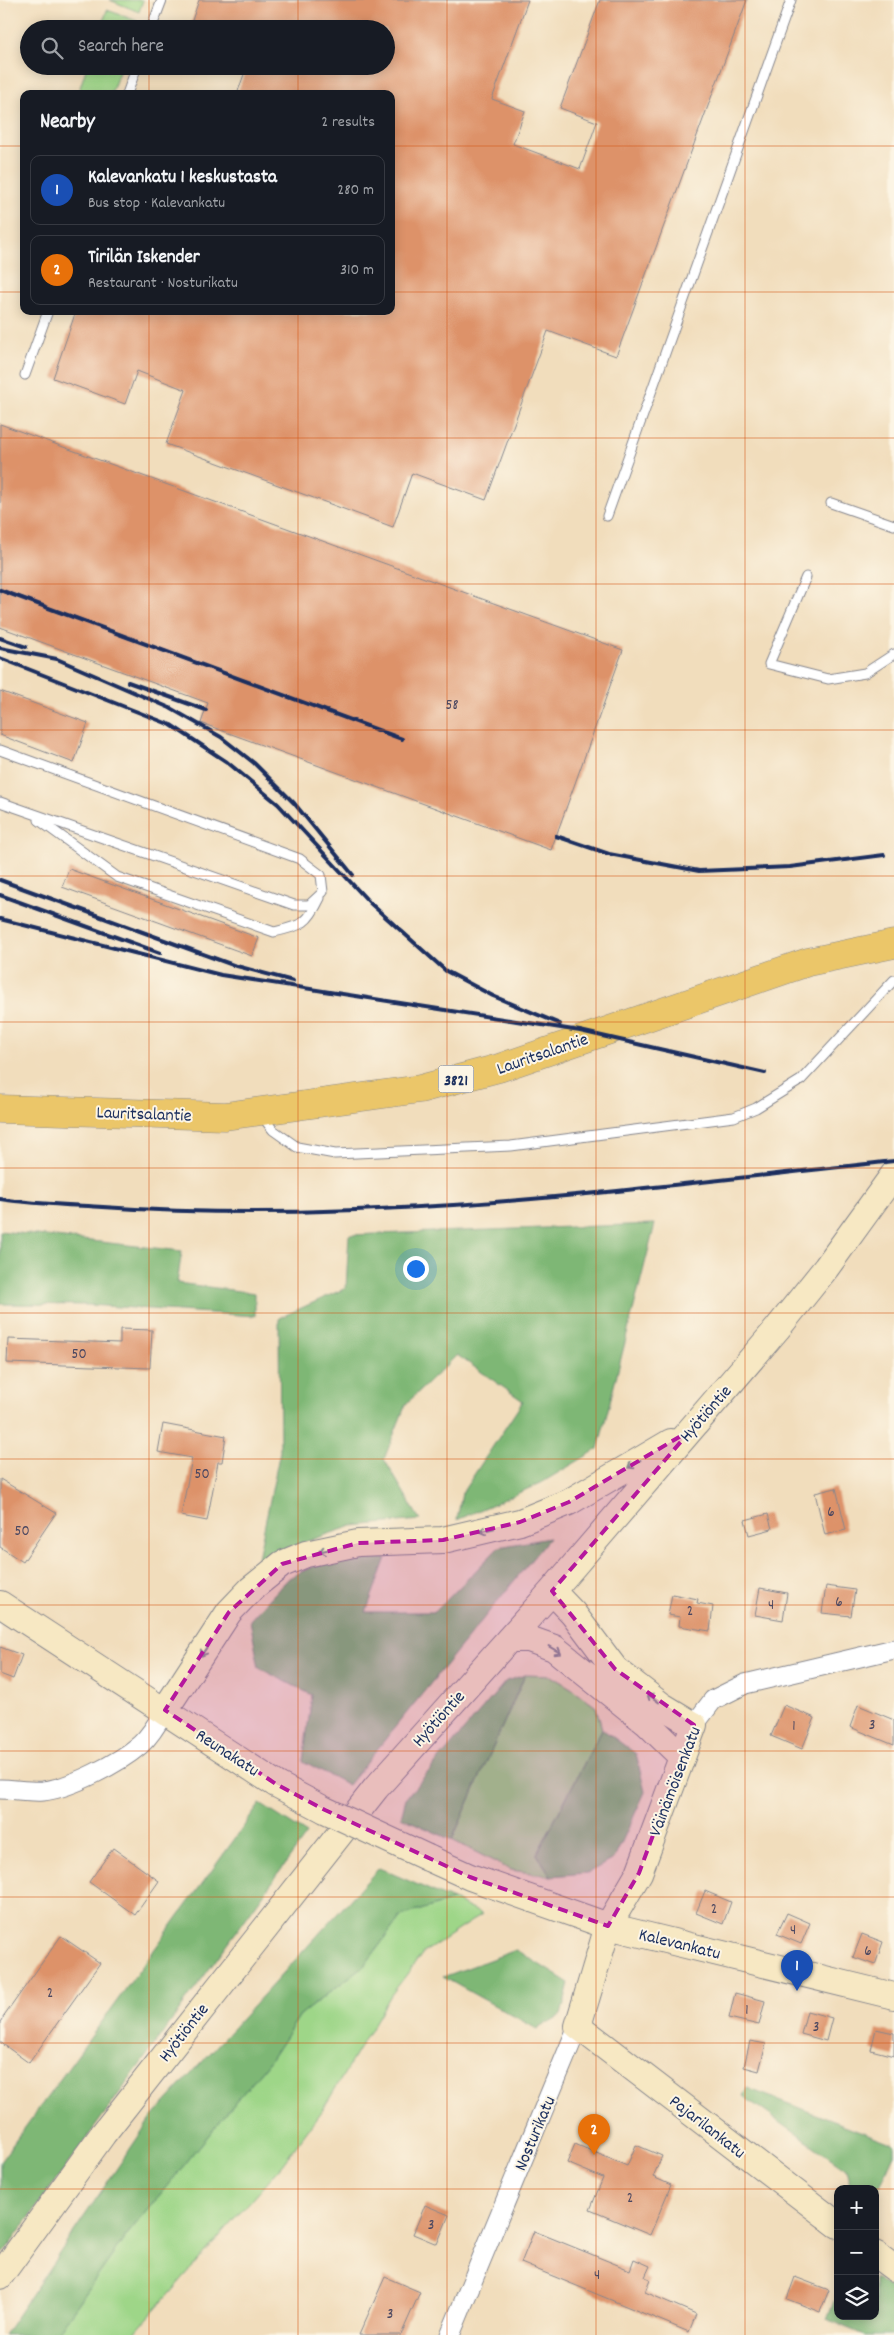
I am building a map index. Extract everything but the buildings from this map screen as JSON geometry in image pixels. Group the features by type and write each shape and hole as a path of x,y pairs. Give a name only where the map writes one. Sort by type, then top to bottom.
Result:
{"main road":[{"name":"Lauritsalantie","path":"0,1108 225,1116 420,1089 499,1068 808,962 894,944"},
{"name":"Hyötiöntie","path":"0,2276 103,2134 376,1788 552,1591 691,1430 826,1268 894,1174"},
{"path":"165,1710 229,1612 251,1589 282,1564 306,1554 358,1543 442,1540 520,1522 569,1502 691,1430"},
{"path":"552,1591 573,1613 615,1669 662,1705 694,1725"},
{"name":"Reunakatu","path":"0,1604 276,1784 325,1810 470,1877"},
{"path":"509,1638 529,1639 554,1648 646,1722 682,1757"},
{"name":"Väinämöisenkatu","path":"608,1926 639,1873 694,1725"},
{"name":"Kalevankatu","path":"470,1877 608,1926 894,1996"},
{"name":"Nosturikatu","path":"578,2026 608,1926"},
{"name":"Pajarilankatu","path":"578,2026 834,2222"},
{"path":"879,2257 894,2268"}],"street":[{"name":"Väinämöisenkatu","path":"694,1725 713,1700 745,1684 894,1649"},
{"path":"0,1789 43,1791 83,1779 126,1756 141,1744 155,1728 165,1710"},
{"name":"Nosturikatu","path":"450,2335 578,2026"}],"lane":[{"path":"154,20 162,0"},
{"path":"607,516 791,0"},
{"path":"128,90 134,75"},
{"path":"25,374 47,315"},
{"path":"831,503 894,525"},
{"path":"806,576 769,664 828,679 865,673 894,654"},
{"path":"0,750 300,859 321,875 322,892 310,918 296,926 274,932 117,877 91,859 64,836 26,812"},
{"path":"0,802 294,904 309,905 322,892"},
{"path":"259,1112 273,1130 297,1146 335,1154 511,1146 734,1116 756,1108 801,1080 894,980"}],"highlighted area":[{"path":"691,1430 552,1591 615,1669 694,1725 639,1873 608,1926 470,1877 325,1810 276,1784 165,1710 229,1612 282,1564 358,1543 443,1540 520,1522 569,1502"}],"green space":[{"path":"110,0 143,0 139,12"},
{"path":"107,10 134,20 104,20"},
{"path":"84,75 118,75 112,90 79,90"},
{"path":"655,1224 598,1449 541,1483 457,1520 462,1493 523,1401 457,1355 406,1404 384,1459 420,1520 352,1526 258,1558 280,1451 279,1318 346,1288 349,1235"},
{"path":"0,1231 182,1251 177,1283 255,1293 255,1316 89,1305 0,1304"},
{"path":"549,1538 348,1785 303,1761 312,1695 259,1668 250,1620 289,1578 328,1559 386,1558 366,1612 435,1612 499,1547"},
{"path":"525,1675 551,1676 571,1688 596,1707 602,1729 537,1854 551,1876 511,1870 452,1840"},
{"path":"525,1675 452,1840 401,1817 406,1798 506,1681"},
{"path":"602,1729 636,1754 645,1792 614,1859 587,1873 551,1876 537,1854"},
{"path":"260,1804 307,1834 0,2258 0,2162"},
{"path":"379,1868 453,1900 401,1916 365,1965 300,2015 271,2059 126,2236 56,2335 4,2335 151,2118"},
{"path":"453,1900 482,1914 423,1953 391,1995 322,2111 282,2165 133,2335 56,2335 126,2236 271,2059 300,2015 365,1965 401,1916"},
{"path":"516,1950 569,1983 561,2015 537,2029 443,1977"},
{"path":"747,2088 894,2144 894,2154 879,2188 879,2185 850,2185 846,2169 743,2096"},
{"path":"879,2281 894,2292 894,2335 865,2335 827,2319 834,2301 834,2320 879,2320"}],"railway":[{"path":"0,590 402,739"},
{"path":"0,638 26,647"},
{"path":"0,648 57,659 170,708 221,737 254,763 294,803 353,875"},
{"path":"0,658 171,725 227,762 278,804 370,903 446,971 493,996 560,1024"},
{"path":"128,682 206,710"},
{"path":"556,836 609,854 699,871 790,867 884,855"},
{"path":"0,880 233,965 293,981"},
{"path":"0,895 160,953"},
{"path":"0,919 221,975 580,1031 765,1073"},
{"path":"0,1199 52,1204 202,1212 301,1212 400,1208 598,1193 894,1161"}],"place":[{"name":"Kalevankatu 1 keskustasta","path":"797,1991"},
{"name":"Tirilän Iskender","path":"594,2155"}]}
